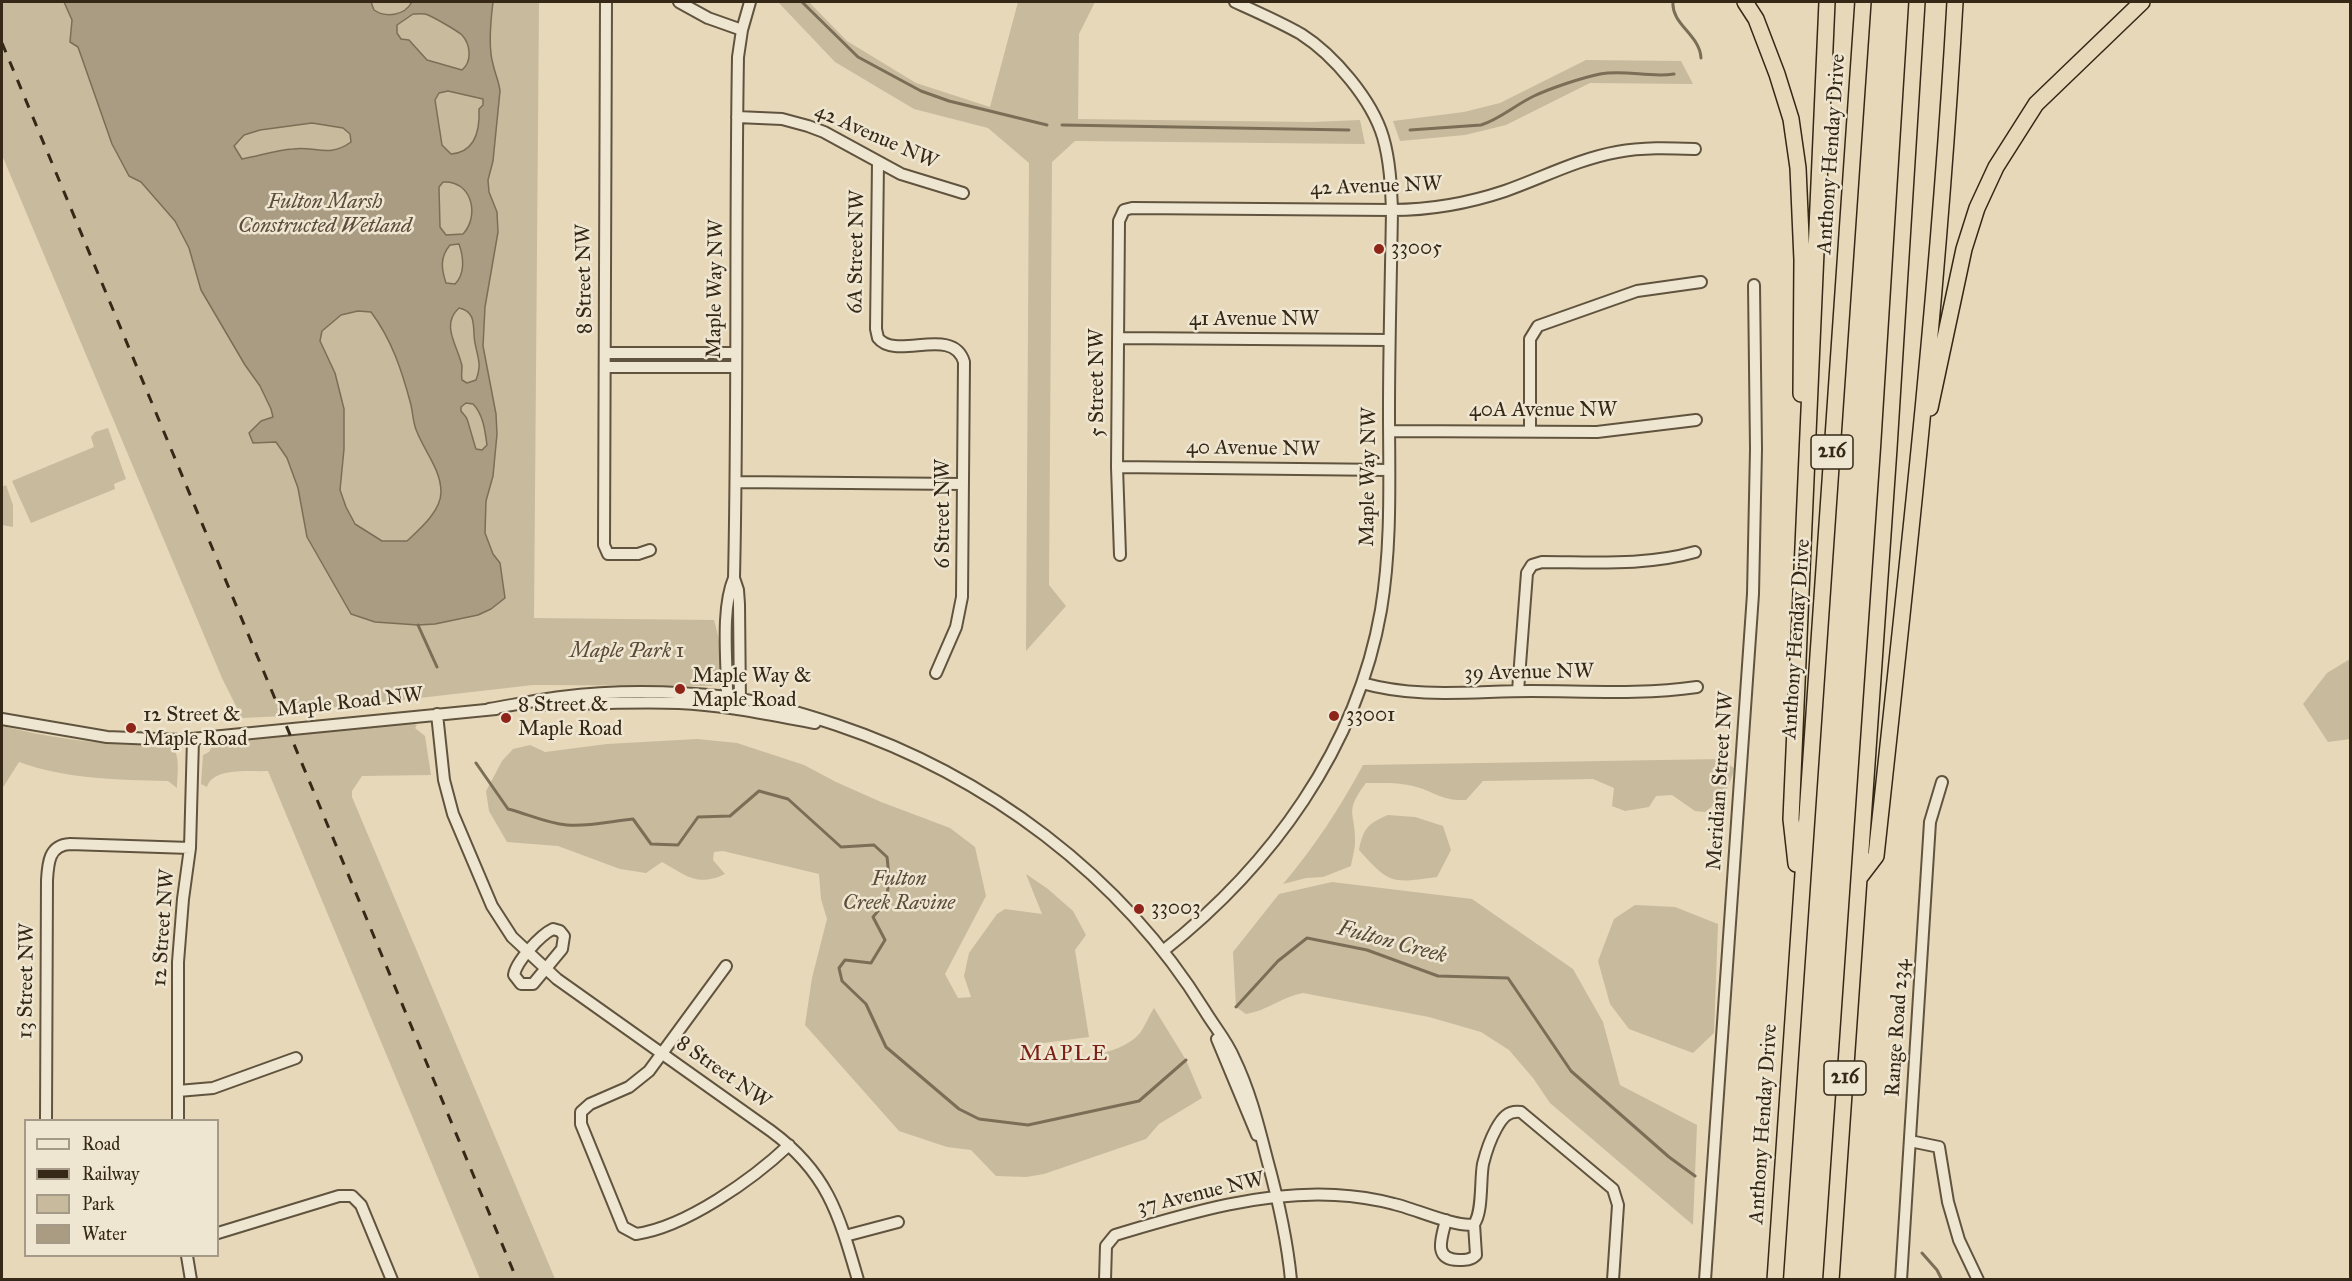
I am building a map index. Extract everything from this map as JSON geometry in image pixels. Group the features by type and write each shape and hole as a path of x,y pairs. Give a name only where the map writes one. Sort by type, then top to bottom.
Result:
{"highway":[{"path":"1745,2 1756,19 1777,74 1791,119 1798,168 1802,260 1800,469 1805,526"},
{"path":"1800,903 1791,819 1827,2"},
{"name":"Anthony Henday Drive","path":"1774,1280 1863,2"},
{"name":"216","path":"1831,1280 1860,877 1917,2"},
{"path":"1860,877 1876,856 1947,148 1955,2"},
{"path":"1915,479 1964,249 1977,208 1996,167 2036,104 2142,2"}],"street":[{"name":"8 Street NW","path":"606,2 604,546 608,554 638,554 651,550"},
{"path":"679,2 708,18 742,30"},
{"name":"Maple Way NW","path":"740,704 738,590 734,578 737,117 738,57 742,30 750,2"},
{"name":"Maple Way NW","path":"1163,951 1226,896 1301,808 1328,759 1362,683 1378,625 1386,570 1392,210 1390,173 1383,136 1356,88 1341,68 1313,42 1292,29 1236,2"},
{"name":"42 Avenue NW","path":"737,117 782,119 795,122 824,132 908,177 963,193"},
{"name":"42 Avenue NW","path":"1122,212 1132,208 1392,210 1441,206 1490,195 1584,160 1617,152 1636,149 1695,149"},
{"name":"6A Street NW","path":"878,162 876,329 880,341 891,345 949,346 958,350"},
{"name":"5 Street NW","path":"1120,555 1117,467 1119,221 1122,212"},
{"path":"1530,432 1530,339 1534,330 1542,323 1623,295 1701,282"},
{"name":"Meridian Street NW","path":"1705,1280 1753,594 1756,449 1754,285"},
{"name":"41 Avenue NW","path":"1118,338 1389,340"},
{"name":"6 Street NW","path":"936,673 956,627 961,608 964,365 958,350"},
{"path":"606,353 735,353"},
{"path":"606,367 735,367"},
{"name":"40A Avenue NW","path":"1389,431 1615,432 1696,420"},
{"name":"40 Avenue NW","path":"1117,467 1389,470"},
{"path":"735,482 963,484"},
{"path":"1518,691 1527,573 1532,565 1542,562 1652,562 1695,552"},
{"name":"Maple Way NW","path":"727,702 727,610 730,587 734,578"},
{"name":"39 Avenue NW","path":"1362,683 1390,690 1424,694 1518,691 1666,691 1697,687"},
{"name":"Maple Road NW","path":"2,719 106,737 193,739 489,709 637,702 727,702 851,730 903,750 962,779 1024,819 1086,870 1163,951 1205,1012 1240,1100 1267,1157 1278,1197 1292,1280"},
{"name":"8 Street NW","path":"437,714 444,780 457,824 497,915 512,937 545,969 789,1145 812,1168 834,1205 858,1280"},
{"name":"12 Street NW","path":"178,1119 178,962 190,848 193,739"},
{"name":"Range Road 234","path":"1901,1280 1930,822 1942,782"},
{"name":"13 Street NW","path":"46,1119 47,880 50,858 58,846 70,844 190,848"},
{"path":"549,931 560,931 564,936 564,945 545,969 530,985 521,984 514,975 516,967 527,953 549,931"},
{"path":"726,966 663,1054 636,1083 590,1104 581,1112 581,1124 623,1227 636,1234 660,1227 717,1200 753,1175 789,1145"},
{"path":"178,1091 213,1088 296,1058"},
{"path":"1446,1220 1441,1250 1444,1256 1452,1260 1468,1260 1476,1255 1474,1224 1478,1219 1483,1164 1491,1140 1504,1117 1517,1111 1526,1114 1615,1192 1618,1205 1613,1280"},
{"path":"1910,1141 1939,1147 1948,1202 1959,1240 1978,1280"},
{"name":"37 Avenue NW","path":"1105,1280 1105,1252 1108,1241 1115,1235 1222,1205 1278,1197 1322,1194 1358,1197 1401,1205 1465,1225 1474,1224"},
{"path":"219,1233 348,1195 355,1197 361,1205 392,1280"},
{"path":"845,1236 898,1222"},
{"path":"187,1257 191,1280"}],"green space":[{"name":"Fulton Marsh Constructed Wetland","path":"2,2 539,2 534,618 714,620 722,656 722,666 717,682 711,686 533,685 297,712 285,716 242,718 222,678 2,155"},
{"path":"778,2 809,2 847,41 916,83 990,107 1018,2 1095,2 1079,34 1078,119 1312,122 1360,120 1365,144 1075,141 1052,162 1049,585 1066,606 1026,651 1029,163 988,128 914,109 835,62"},
{"path":"1586,60 1681,61 1693,84 1590,83 1506,125 1465,135 1400,141 1393,121 1464,112 1500,103"},
{"path":"108,428 126,479 114,484 115,489 31,523 12,481 94,447 91,437 95,432"},
{"path":"6,485 13,505 13,527 2,525 2,487"},
{"path":"2350,659 2350,739 2328,742 2303,704 2327,673"},
{"path":"409,722 417,725 415,728 425,736 431,775 362,776 352,791 352,797 555,1279 480,1279 268,771 224,773 217,776 207,787 201,784 203,755 209,752 213,744"},
{"path":"2,726 82,741 169,745 177,755 177,788 168,781 74,775 19,762 2,789"},
{"name":"Fulton Creek Ravine","path":"697,739 737,743 804,765 881,802 950,828 975,847 986,896 945,974 958,998 971,997 964,976 969,953 997,914 1005,909 1042,914 1026,874 1048,889 1073,911 1086,935 1075,950 1089,1037 1036,1044 1034,1060 1090,1056 1119,1048 1140,1033 1154,1008 1186,1060 1202,1098 1159,1124 1146,1139 1044,1174 1026,1177 996,1176 971,1150 947,1147 899,1131 805,1025 812,978 827,919 821,899 819,874 723,851 714,852 713,860 725,874 707,880 692,878 662,862 646,873 620,869 558,846 507,842 489,811 486,791 502,761 513,749 530,745 545,752 607,744"},
{"path":"1722,759 1735,769 1723,798 1705,812 1695,811 1672,795 1656,796 1649,807 1625,811 1612,806 1614,788 1593,779 1483,781 1466,800 1443,797 1407,785 1366,783 1355,801 1352,812 1355,842 1351,866 1323,877 1306,878 1283,884 1326,826 1363,765"},
{"path":"1388,815 1415,817 1443,826 1451,850 1437,877 1393,879 1385,876 1359,850 1362,837 1368,828"},
{"path":"1332,882 1472,899 1573,969 1603,1022 1620,1085 1697,1125 1693,1225 1550,1103 1533,1078 1509,1050 1481,1032 1429,1017 1303,993 1246,1014 1236,1007 1233,952 1279,894"},
{"path":"1635,905 1675,907 1718,924 1714,1033 1693,1053 1629,1029 1610,1004 1598,961 1614,919"}],"water":[{"path":"64,2 371,2 374,10 389,15 400,13 412,2 493,2 491,57 500,91 493,161 488,180 489,192 497,212 498,232 485,307 483,346 496,414 497,434 493,476 486,501 485,533 493,554 500,563 505,598 491,609 478,615 435,624 418,625 375,622 351,614 307,537 298,488 287,458 276,442 253,443 249,433 261,421 273,417 260,386 201,290 189,248 175,221 141,182 129,176 112,144 78,47 70,42 72,20","holes":["413,14 428,15 462,35 469,48 469,58 462,70 427,60 409,40 401,39 397,33 397,25","448,91 483,99 483,105 479,109 479,125 475,139 466,149 451,154 442,145 435,100 439,93","312,123 343,128 350,134 351,142 336,149 301,148 242,159 234,146 244,135 260,130","443,182 453,183 467,193 472,209 471,218 463,234 446,235 440,227 439,187","459,244 463,260 462,271 455,284 446,283 444,278 442,268 444,254 450,245","459,308 472,317 479,361 476,380 467,383 462,380 462,366 452,336 451,321","358,311 371,312 385,334 400,368 416,429 436,469 441,492 434,513 407,541 382,541 355,524 346,507 340,490 344,449 344,409 335,373 320,341 322,331 341,315","466,403 473,404 479,413 487,445 482,450 476,449 467,419 461,407"]}],"waterway":[{"path":"802,2 858,57 921,91 949,101 1047,125"},
{"path":"1673,2 1676,17 1696,43 1701,58"},
{"path":"1410,130 1481,125 1541,93 1600,74 1619,72 1674,74"},
{"path":"1062,125 1349,130"},
{"name":"Fulton Creek","path":"418,625 437,667"},
{"name":"Fulton Creek","path":"476,763 508,809 567,825 592,825 633,819 651,844 678,845 698,817 730,816 759,791 788,799 841,847 874,845 887,857 889,874 886,896 873,917 885,940 871,963 845,960 839,968 842,981 866,1004 886,1047 959,1109 979,1119 1028,1125 1139,1101 1186,1060"},
{"name":"Fulton Creek","path":"1236,1007 1278,961 1307,938 1367,950 1438,976 1508,978 1571,1071 1669,1157 1695,1176"},
{"name":"Fulton Creek","path":"1922,1253 1937,1270 1942,1280"}],"railway":[{"path":"2,43 517,1280"}],"place":[{"name":"33005","path":"1379,249"},
{"name":"Maple Way & Maple Road","path":"680,689"},
{"name":"33001","path":"1334,716"},
{"name":"8 Street & Maple Road","path":"506,718"},
{"name":"12 Street & Maple Road","path":"131,728"},
{"name":"33003","path":"1139,909"}],"district":[{"name":"MAPLE","path":"1064,1055"}],"park label":[{"name":"Maple Park 1","path":"627,652"}]}
